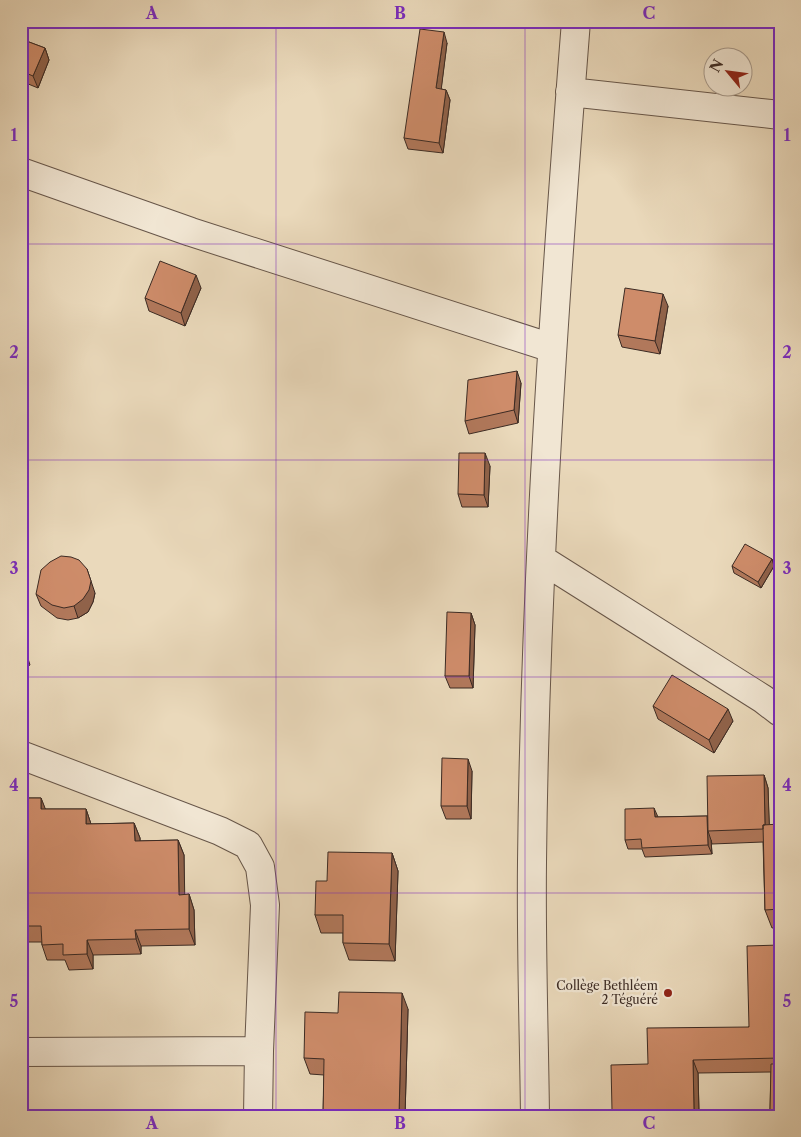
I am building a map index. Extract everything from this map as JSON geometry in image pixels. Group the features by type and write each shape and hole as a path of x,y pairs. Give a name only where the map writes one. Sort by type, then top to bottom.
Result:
{"street":[{"path":"535,1116 532,864 540,558 552,348 576,21"},
{"path":"570,92 780,115"},
{"path":"21,172 191,232 552,348"},
{"path":"540,558 763,699 780,712"},
{"path":"21,755 220,831 248,845 260,867 265,905 258,1051 258,1116"},
{"path":"21,1052 258,1051"}],"building":[{"path":"420,29 444,32 436,88 446,90 439,143 404,138"},
{"path":"21,39 45,48 33,76 21,71"},
{"path":"160,261 196,275 181,313 145,298"},
{"path":"625,288 663,294 655,341 618,335"},
{"path":"517,371 514,410 465,421 468,380"},
{"path":"459,453 485,453 484,495 458,494"},
{"path":"745,544 772,559 758,582 732,566"},
{"path":"61,556 79,560 87,569 91,581 89,590 83,599 74,606 64,608 52,605 36,594 41,570"},
{"path":"447,612 471,613 469,676 445,676"},
{"path":"21,643 26,652 21,655"},
{"path":"672,675 728,709 709,740 653,706"},
{"path":"442,758 468,759 467,806 441,806"},
{"path":"764,775 765,825 763,825 763,829 708,831 707,776"},
{"path":"21,798 41,798 41,809 86,809 86,824 134,823 135,841 178,840 179,895 189,894 189,929 135,930 136,939 87,940 87,954 63,955 63,944 42,945 41,926 21,926"},
{"path":"654,808 655,817 707,816 708,845 642,848 641,839 625,840 625,809"},
{"path":"780,824 780,909 765,910 763,825"},
{"path":"328,852 392,853 389,944 343,943 343,915 315,915 316,881 327,881"},
{"path":"780,945 780,1058 693,1060 694,1110 770,1110 771,1064 780,1064 780,1116 598,1116 598,1111 612,1110 611,1065 648,1064 647,1028 749,1027 747,946"},
{"path":"339,992 402,993 399,1116 323,1116 324,1059 304,1058 305,1012 338,1013"}],"place":[{"name":"Collège Bethléem 2 Téguéré","path":"668,993"}]}
